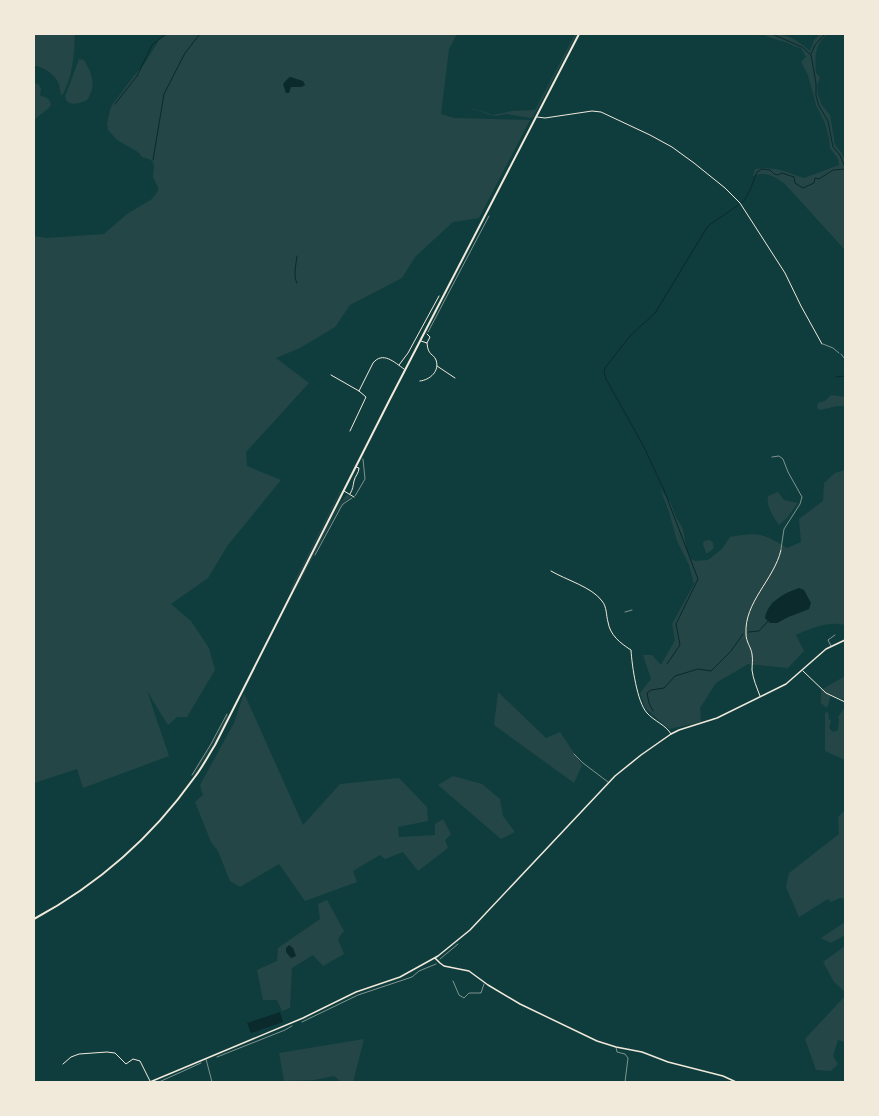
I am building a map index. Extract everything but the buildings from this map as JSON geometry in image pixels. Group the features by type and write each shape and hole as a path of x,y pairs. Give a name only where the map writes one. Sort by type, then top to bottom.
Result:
{"highway":[{"path":"34,918 83,889 120,859 157,824 195,778 230,716 405,369 579,34"}],"main road":[{"path":"150,1082 304,1018 364,989 400,977 435,958 459,940 483,916 626,765 671,734 716,718 786,684 824,651 845,640"},
{"path":"435,958 446,967 463,968 469,971 484,982 531,1009 598,1041 616,1047 642,1052 668,1062 715,1074 736,1082"}],"street":[{"path":"536,117 545,118 592,111 604,113 677,150 713,178 741,204 785,273 822,344"},
{"path":"399,365 408,353 439,296"},
{"path":"420,381 434,375 437,366 436,359 428,352 427,343 430,337 427,334"},
{"path":"420,340 427,343"},
{"path":"359,391 376,359 381,357 386,358 405,369"},
{"path":"437,366 455,378"},
{"path":"331,375 365,396 366,399 350,432"},
{"path":"350,494 359,471 359,468 356,467"},
{"path":"344,491 354,497"},
{"path":"761,697 755,685 752,654 746,638 746,630 752,605 772,572 781,550"},
{"path":"551,571 588,590 600,598 604,604 608,623 613,634 618,641 631,650 635,679 644,708 649,715 671,734"},
{"path":"802,671 826,693 845,702"},
{"path":"62,1064 71,1057 79,1054 113,1053 118,1055 126,1064 133,1059 140,1061 150,1082"}],"lane":[{"path":"822,344 832,347 839,353"},
{"path":"772,457 777,455 782,458 802,497 800,504 784,529 781,550"},
{"path":"625,612 632,610"},
{"path":"831,646 828,640 835,635"},
{"path":"574,754 591,770 609,782"},
{"path":"453,981 459,996 464,998 470,993 481,993 484,982"},
{"path":"616,1047 617,1052 625,1054 628,1058 625,1082"},
{"path":"206,1058 212,1082"}],"path":[{"path":"427,334 489,216"},
{"path":"839,353 845,359"},
{"path":"315,555 343,504 358,493 365,479 363,460"},
{"path":"192,775 212,744 227,714"},
{"path":"438,962 458,944 459,940"}],"shaded area":[{"path":"34,34 75,34 71,72 63,94 61,95 59,84 54,76 44,69 34,66"},
{"path":"168,34 457,34 449,49 441,114 454,118 530,120 479,218 453,222 415,257 402,278 350,305 335,327 300,348 276,358 309,383 246,452 247,466 281,480 228,545 208,578 171,604 191,621 209,648 215,670 187,717 177,717 168,725 147,691 169,756 83,788 77,769 34,783 34,236 46,238 104,234 127,214 152,199 158,191 158,187 153,177 154,165 152,161 142,157 138,152 117,140 108,130 107,123 112,105 145,63 159,40","holes":["289,77 295,78 305,85 301,87 291,87 288,93 286,93 284,82"]},
{"path":"575,34 577,34 533,117 531,118 507,114 496,116 477,110 468,109 475,109 493,115 512,111 535,110"},
{"path":"763,34 784,35 794,39 810,51 814,40 820,34 827,34 820,43 816,52 816,73 820,77 817,86 821,104 830,115 835,145 841,152 845,161 845,250 785,184 766,174 753,176 755,169 769,168 781,170 804,178 839,165 838,159 830,148 825,123 816,105 808,75 801,62 806,57 801,48"},
{"path":"79,59 84,60 91,75 93,85 87,100 71,104 65,97"},
{"path":"290,77 303,81 305,85 301,87 291,87 289,93 286,93 283,84"},
{"path":"34,83 38,84 41,88 40,95 48,99 51,104 50,107 34,120"},
{"path":"831,395 845,397 845,406 837,406 820,410 817,408 818,403 825,401"},
{"path":"845,470 845,625 826,625 796,635 804,651 788,668 748,664 716,683 700,708 701,722 669,729 645,708 640,693 651,679 643,655 652,655 661,665 675,640 672,624 694,584 689,565 677,541 669,512 660,488 671,504 683,529 687,551 691,559 695,561 708,560 722,549 730,537 747,534 760,535 772,539 787,548 801,542 799,519 823,501 824,483 835,473","holes":["799,588 809,609 777,623 771,604 784,594"]},
{"path":"340,491 340,493 291,591 290,590"},
{"path":"778,492 784,500 798,503 787,518 779,525 770,511 768,504 768,496"},
{"path":"347,495 350,496 350,498 343,502 334,516 296,590 328,524"},
{"path":"710,540 713,543 714,548 706,553 703,544 704,541"},
{"path":"799,588 804,590 811,603 809,609 777,623 770,623 765,618 769,607 782,596"},
{"path":"845,676 845,700 831,695 827,708 821,703 821,690"},
{"path":"498,692 546,738 560,732 582,765 574,783 494,725"},
{"path":"244,693 303,825 340,784 399,778 427,807 428,821 398,827 399,837 435,835 435,824 443,819 451,834 445,840 448,848 418,871 403,852 385,859 380,855 353,871 357,882 305,901 279,864 240,887 230,881 218,851 211,842 195,802 203,795 200,785 234,723"},
{"path":"845,707 845,760 825,751 825,713 828,712 829,719 831,721 829,728 833,732 838,730 838,717"},
{"path":"227,715 229,716 194,775 193,774 217,735"},
{"path":"453,776 482,784 500,799 503,816 515,832 501,839 438,785"},
{"path":"845,810 845,899 840,898 831,902 828,899 799,917 786,887 789,873 839,834 838,817"},
{"path":"327,900 344,931 338,939 344,954 323,966 313,955 292,968 290,1008 282,1011 277,1000 263,1000 257,970 277,961 278,948 320,919 318,904"},
{"path":"845,922 845,935 831,943 821,938"},
{"path":"289,945 293,948 296,956 291,958 286,952 286,948"},
{"path":"845,946 845,992 834,982 823,962"},
{"path":"845,996 845,1042 838,1040 833,1056 838,1064 831,1071 816,1070 805,1039"},
{"path":"280,1012 283,1022 251,1033 247,1023"},
{"path":"364,1039 353,1082 341,1082 334,1076 314,1080 284,1081 279,1053"}],"waterway":[{"path":"115,104 137,76 152,45 166,34"},
{"path":"153,160 164,94 185,53 200,34"},
{"path":"772,34 802,47 811,55 816,83 816,96 819,106 828,121 833,147 840,155 845,167"},
{"path":"811,54 815,45 825,34"},
{"path":"667,664 680,645 676,624 698,579 664,490 644,447 606,379 604,373 605,368 630,336 655,313 708,226 744,201 757,172 762,169 770,170 774,174 778,175 782,173 794,177 795,183 803,188 814,183 815,178 819,179 833,170 845,169"},
{"path":"297,256 295,274 297,283"},
{"path":"836,377 845,376"},
{"path":"748,632 759,631 768,621"},
{"path":"653,711 649,703 647,693 651,690 664,688 675,676 698,669 711,671 731,651 743,634"}]}
